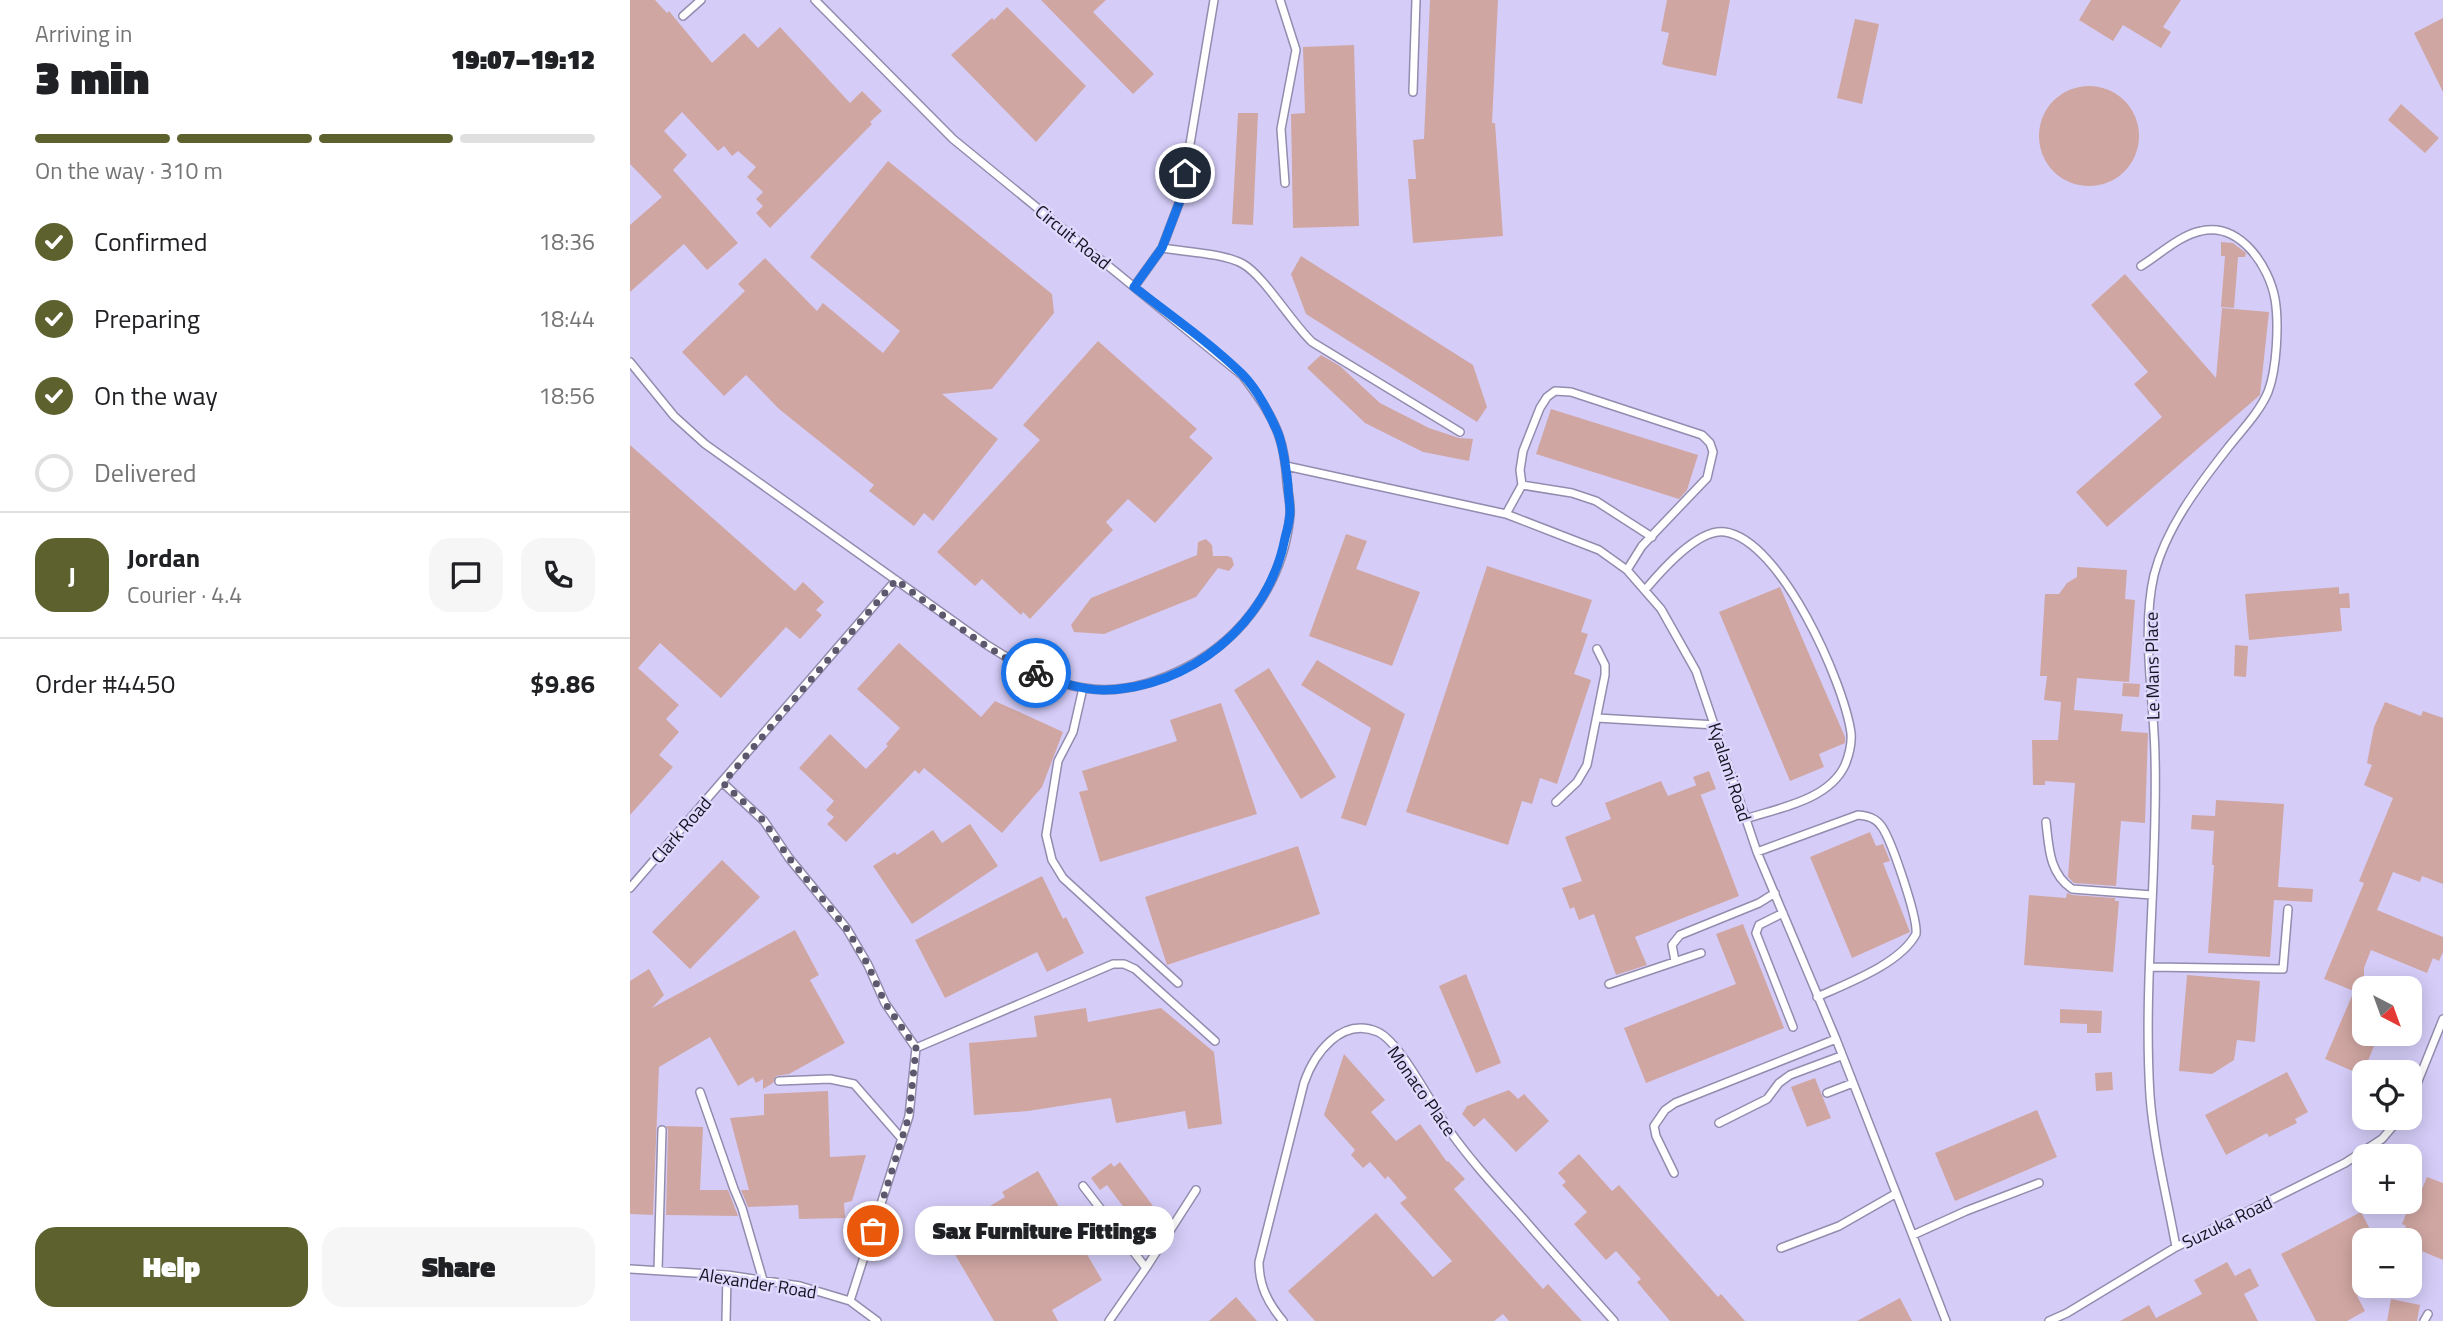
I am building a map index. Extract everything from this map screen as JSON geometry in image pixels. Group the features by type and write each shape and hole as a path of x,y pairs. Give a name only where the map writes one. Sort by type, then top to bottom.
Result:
{"lane":[{"path":"683,16 701,0"},
{"name":"Circuit Road","path":"632,367 674,416 705,444 896,580 1024,668 1083,688 1104,690 1143,685 1210,656 1235,634 1272,582 1283,550 1290,513 1286,466 1279,437 1270,417 1243,376 953,139 815,0"},
{"path":"1134,287 1162,248 1181,198 1214,0"},
{"path":"1280,0 1296,50 1296,62 1281,129 1285,183"},
{"path":"1413,92 1416,0"},
{"name":"Le Mans Place","path":"2141,267 2199,231 2224,232 2248,245 2271,284 2275,301 2274,369 2267,395 2187,503 2172,531 2155,574 2150,608 2155,758 2150,967 2151,1104 2176,1247"},
{"path":"1162,248 1232,259 1245,265 1312,342 1461,432"},
{"path":"1506,514 1522,485 1520,470 1523,451 1540,408 1555,391 1571,392 1702,435 1710,443 1713,452 1707,478 1642,546 1627,570"},
{"name":"Kyalami Road","path":"1286,466 1506,514 1599,550 1627,570 1661,609 1696,671 1745,819 1836,1039 1945,1321"},
{"path":"1522,485 1572,493 1596,501 1652,537"},
{"path":"1645,590 1670,561 1702,538 1723,531 1745,539 1777,572 1813,625 1844,707 1851,735 1845,766 1826,790 1745,819"},
{"name":"Clark Road","path":"630,888 896,580"},
{"path":"1556,802 1577,782 1587,765 1605,675 1605,665 1597,649"},
{"path":"1083,688 1073,732 1058,761 1046,835 1052,860 1063,878 1178,983"},
{"path":"1597,718 1716,725"},
{"path":"723,783 764,821 789,858 847,929 868,965 885,1003 916,1048 909,1116 850,1301"},
{"path":"1758,852 1858,815 1875,819 1889,842 1915,918 1916,934 1902,952 1858,979 1817,997"},
{"path":"2046,822 2051,863 2062,882 2072,889 2152,895"},
{"path":"1675,961 1672,945 1679,935 1759,903 1775,893"},
{"path":"2150,967 2283,969 2288,909"},
{"path":"1783,913 1759,925 1756,933 1793,1027"},
{"path":"1609,984 1701,953"},
{"path":"916,1048 1113,964 1124,964 1135,969 1215,1041"},
{"path":"2422,1075 2443,1019"},
{"name":"Monaco Place","path":"1283,1321 1264,1293 1259,1276 1259,1262 1304,1083 1310,1066 1332,1038 1363,1029 1379,1033 1396,1049 1464,1151 1614,1321"},
{"path":"1674,1173 1656,1136 1654,1125 1665,1110 1675,1103 1836,1039"},
{"path":"1719,1123 1767,1099 1779,1083 1790,1075 1841,1056"},
{"path":"779,1081 830,1079 854,1084 902,1139"},
{"path":"1827,1093 1853,1083"},
{"path":"700,1092 743,1208 763,1280"},
{"path":"658,1270 662,1130"},
{"name":"Suzuka Road","path":"2049,1321 2067,1313 2176,1247 2345,1163 2382,1139 2390,1130"},
{"path":"1913,1235 2039,1183"},
{"path":"1083,1186 1146,1268"},
{"path":"1109,1321 1196,1190"},
{"path":"1781,1248 1839,1226 1895,1194"},
{"name":"Alexander Road","path":"630,1269 727,1275 800,1286 850,1301 874,1320"},
{"path":"726,1321 727,1275"},
{"path":"2067,1313 2072,1321"}],"shaded area":[{"path":"630,0 2443,0 2443,1321 630,1321"}],"building":[{"path":"630,0 655,0 667,13 669,11 712,63 744,33 758,48 780,27 850,103 862,91 882,111 770,228 756,213 763,206 756,199 763,192 747,177 756,167 738,151 732,156 724,146 718,151 682,112 664,131 687,155 673,170 738,243 707,270 684,244 630,292 630,225 662,197 630,164"},
{"path":"1041,0 1106,0 1093,12 1154,74 1133,94"},
{"path":"1430,0 1498,0 1492,123 1495,123 1503,236 1413,243 1408,179 1416,179 1413,140 1424,139"},
{"path":"1667,0 1730,0 1716,76 1662,64 1669,33 1661,31"},
{"path":"2091,0 2181,0 2163,27 2171,32 2161,48 2123,25 2113,41 2079,20"},
{"path":"1007,7 1086,86 1036,142 951,55"},
{"path":"2443,18 2443,92 2414,33"},
{"path":"1855,19 1879,24 1862,104 1837,98"},
{"path":"1354,45 1359,226 1293,228 1291,114 1305,113 1303,47"},
{"path":"2089,86 2108,90 2124,101 2135,117 2139,136 2135,155 2124,171 2108,182 2089,186 2070,182 2054,171 2043,155 2039,136 2043,117 2054,101 2070,90"},
{"path":"2401,104 2439,138 2425,153 2388,120"},
{"path":"1238,113 1258,113 1253,225 1232,224"},
{"path":"888,161 1052,294 1054,313 992,389 942,394 998,439 933,521 924,513 914,526 869,491 874,485 779,409 746,375 724,396 682,352 745,291 738,284 765,258 817,311 823,303 883,353 900,331 810,257"},
{"path":"2221,242 2233,243 2246,253 2245,257 2238,257 2234,308 2221,307 2225,256 2221,256"},
{"path":"1301,256 1473,365 1487,407 1477,422 1306,314 1291,274"},
{"path":"2125,274 2216,378 2222,308 2269,312 2260,395 2107,527 2076,492 2162,417 2134,384 2148,372 2091,305"},
{"path":"1098,341 1197,429 1189,437 1213,458 1155,523 1128,499 1106,522 1113,530 1030,619 1023,612 1021,615 982,579 975,586 937,552 1040,440 1023,425"},
{"path":"1321,355 1340,366 1380,403 1429,428 1459,438 1473,439 1469,461 1423,452 1365,423 1307,368"},
{"path":"1551,409 1698,455 1687,490 1679,499 1536,454"},
{"path":"630,445 795,591 803,582 824,602 816,610 822,615 800,639 786,627 721,698 660,643 638,668 679,705 666,719 679,732 659,755 673,767 630,815"},
{"path":"1346,534 1367,541 1356,569 1420,592 1392,666 1309,636"},
{"path":"1206,539 1212,545 1213,556 1228,556 1232,558 1234,565 1229,571 1218,568 1196,597 1104,634 1074,632 1071,625 1091,598 1197,555 1198,542"},
{"path":"1487,566 1592,600 1581,632 1588,634 1574,674 1591,680 1557,784 1540,778 1532,804 1522,801 1508,845 1406,812"},
{"path":"2077,567 2127,570 2125,599 2135,600 2129,682 2077,678 2074,710 2123,714 2121,731 2148,733 2145,823 2121,821 2116,886 2074,883 2068,877 2075,783 2045,781 2045,785 2033,785 2032,740 2058,740 2061,702 2044,700 2047,676 2040,676 2045,594 2059,594 2067,583 2077,577"},
{"path":"1780,587 1845,737 1845,743 1819,754 1824,767 1790,781 1719,612"},
{"path":"2339,587 2339,594 2349,593 2350,608 2340,608 2342,631 2249,640 2245,594"},
{"path":"899,643 981,717 995,701 1063,732 1042,787 1002,833 924,768 919,774 915,770 846,842 827,824 834,817 826,810 834,801 799,768 830,734 866,769 888,746 886,744 900,728 857,689"},
{"path":"2235,645 2248,646 2246,677 2234,676"},
{"path":"1317,660 1405,714 1366,826 1341,818 1371,728 1301,685"},
{"path":"1269,668 1336,777 1301,799 1234,690"},
{"path":"2123,683 2140,684 2139,697 2122,696"},
{"path":"2385,702 2421,716 2423,711 2443,718 2443,884 2422,876 2420,882 2393,872 2377,910 2443,937 2443,952 2439,961 2433,958 2427,973 2371,950 2364,976 2352,976 2352,990 2324,979 2364,883 2359,881 2393,798 2364,785 2372,765 2367,763 2374,727"},
{"path":"1221,703 1257,814 1100,862 1079,792 1088,790 1082,771 1177,741 1170,720"},
{"path":"1709,771 1716,789 1700,795 1693,777"},
{"path":"1661,781 1668,796 1697,785 1739,896 1635,937 1647,965 1616,975 1594,914 1579,920 1574,907 1570,909 1562,888 1582,881 1565,837 1611,819 1605,803"},
{"path":"2216,800 2284,804 2278,887 2313,889 2312,902 2274,900 2270,957 2208,953 2214,831 2191,829 2192,815 2215,816"},
{"path":"970,824 998,866 912,924 873,866 895,852 897,855 933,830 942,843"},
{"path":"1870,832 1876,846 1883,844 1890,861 1883,863 1910,932 1852,958 1810,857"},
{"path":"1298,846 1320,914 1167,965 1145,897"},
{"path":"722,860 760,897 690,969 652,932"},
{"path":"1042,876 1063,919 1066,917 1084,953 1047,972 1037,952 945,998 915,940"},
{"path":"2067,893 2115,898 2115,901 2119,901 2113,972 2024,965 2029,895 2066,898"},
{"path":"1743,924 1784,1028 1646,1083 1624,1028 1736,984 1716,934"},
{"path":"795,930 819,975 810,980 845,1043 789,1074 776,1076 773,1083 763,1089 763,1079 756,1083 753,1077 738,1086 710,1037 659,1067 653,1215 630,1214 630,981 649,969 664,995 652,1008"},
{"path":"1466,974 1501,1063 1476,1073 1439,986"},
{"path":"2187,975 2260,981 2255,1042 2237,1040 2234,1060 2212,1074 2179,1071"},
{"path":"2352,996 2352,1046 2374,1046 2368,1060 2352,1060 2352,1071 2325,1059"},
{"path":"1086,1008 1088,1022 1161,1008 1214,1052 1222,1124 1188,1129 1185,1111 1116,1123 1111,1098 1028,1111 974,1115 969,1043 1037,1037 1034,1016"},
{"path":"2060,1009 2102,1011 2101,1033 2087,1033 2087,1024 2060,1023"},
{"path":"1344,1054 1385,1100 1371,1112 1396,1141 1420,1124 1447,1162 1465,1179 1454,1189 1543,1289 1548,1284 1582,1321 1509,1321 1503,1314 1494,1321 1315,1321 1288,1291 1376,1213 1433,1277 1452,1261 1400,1203 1407,1198 1388,1176 1385,1179 1370,1162 1363,1168 1351,1155 1355,1150 1324,1115"},
{"path":"2112,1072 2113,1090 2096,1091 2095,1073"},
{"path":"2287,1072 2308,1112 2295,1119 2297,1123 2269,1137 2267,1133 2226,1155 2205,1115"},
{"path":"1815,1078 1831,1118 1807,1127 1791,1087"},
{"path":"1509,1090 1518,1099 1524,1094 1549,1121 1516,1152 1484,1118 1474,1127 1462,1114 1467,1106"},
{"path":"828,1091 830,1157 866,1155 852,1201 844,1203 845,1218 799,1219 798,1205 748,1207 741,1190 749,1190 730,1118 764,1115 764,1094"},
{"path":"2037,1110 2057,1157 1955,1201 1935,1153"},
{"path":"666,1126 703,1127 700,1190 728,1190 738,1216 666,1215"},
{"path":"1579,1154 1612,1191 1619,1185 1718,1297 1721,1294 1745,1321 1670,1321 1637,1282 1641,1279 1616,1251 1606,1260 1574,1224 1587,1212 1562,1185 1566,1182 1558,1173"},
{"path":"1120,1162 1159,1214 1152,1219 1156,1224 1143,1233 1107,1185 1100,1190 1091,1178 1111,1163 1114,1167"},
{"path":"1038,1171 1102,1280 1052,1310 1058,1321 994,1321 943,1234 1005,1197 1002,1192"},
{"path":"2427,1177 2443,1183 2443,1260 2422,1251 2422,1228 2405,1228 2402,1224 2406,1214 2422,1214 2422,1189"},
{"path":"2357,1214 2362,1214 2369,1228 2352,1228 2352,1298 2358,1298 2365,1311 2347,1321 2316,1321 2281,1254"},
{"path":"2227,1262 2235,1276 2250,1268 2259,1286 2244,1294 2258,1321 2120,1321 2149,1305 2156,1318 2202,1294 2194,1280"},
{"path":"1236,1297 1257,1321 1209,1321"},
{"path":"1900,1298 1912,1321 1857,1321"},
{"path":"2391,1299 2420,1305 2417,1321 2387,1321"}],"way so far":[{"path":"873,1231 909,1116 916,1048 885,1003 868,965 847,929 789,858 764,821 723,783 896,580 988,645 1036,673"}],"place":[{"name":"Sax Furniture Fittings","path":"873,1231"}],"route":[{"path":"1036,673 1083,688 1104,690 1143,685 1176,673 1210,656 1235,634 1272,582 1283,550 1290,513 1286,466 1279,437 1266,408 1243,376 1134,287 1162,248 1181,198 1185,173"}]}
